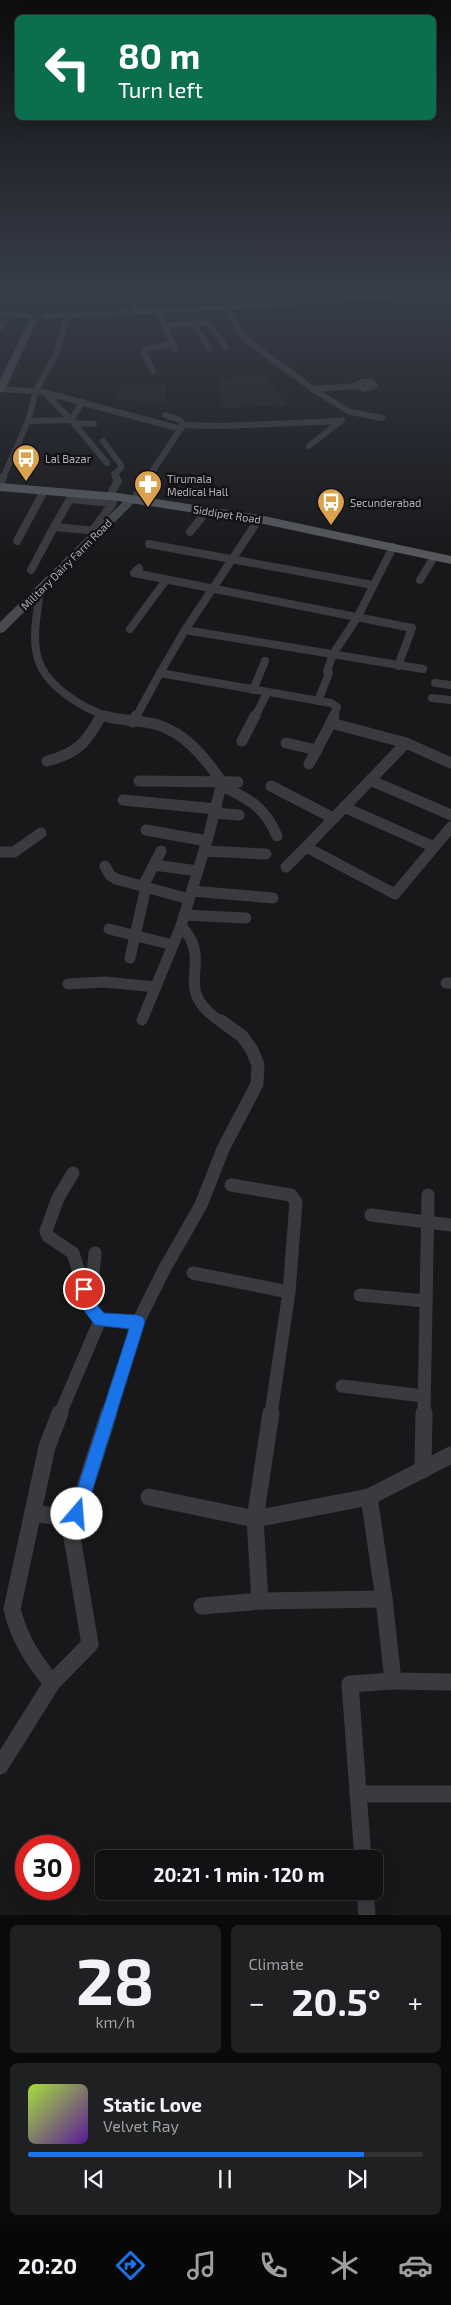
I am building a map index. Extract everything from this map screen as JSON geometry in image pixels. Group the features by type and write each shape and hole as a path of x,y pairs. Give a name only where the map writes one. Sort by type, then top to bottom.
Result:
{"main road":[{"name":"Siddipet Road","path":"0,484 44,491 134,497 337,527 451,553"},
{"name":"Siddipet Road","path":"0,484 112,492 207,511 259,519 451,560"},
{"name":"Military Dairy Farm Road","path":"0,629 95,531 134,497"}],"street":[{"path":"0,484 45,380"},
{"path":"302,380 343,408 363,416 382,418"},
{"path":"312,388 358,386"},
{"path":"0,389 40,391 182,427 283,421 339,421 363,416"},
{"path":"40,391 72,421 107,463"},
{"path":"72,421 82,402"},
{"path":"165,415 180,420 182,427"},
{"path":"28,421 72,421 94,424"},
{"path":"309,446 339,421"},
{"path":"134,497 182,427"},
{"path":"103,440 121,465 114,474 118,481 112,492"},
{"path":"17,541 44,491"},
{"path":"31,570 54,528 70,499 113,503 95,531 54,528"},
{"path":"190,532 207,511"},
{"path":"133,722 185,630 259,519"},
{"path":"149,544 373,585"},
{"path":"318,701 333,654 357,618 393,547"},
{"path":"420,580 434,556"},
{"path":"138,568 134,573 212,589 259,594 285,604 412,628 398,666"},
{"path":"130,629 166,580"},
{"path":"40,589 35,648 37,659 43,671 55,684 89,709 101,715 167,728 183,738 197,749 223,784 260,806 271,819 277,836"},
{"path":"285,604 291,594"},
{"path":"185,630 423,669"},
{"path":"253,690 265,662"},
{"path":"160,673 335,704 337,707 331,723 309,764"},
{"path":"435,683 451,684"},
{"path":"242,742 267,693"},
{"path":"432,698 451,700"},
{"path":"47,761 62,758 79,750 85,744 101,715"},
{"path":"331,723 406,743 451,762"},
{"path":"286,743 317,750"},
{"path":"286,867 406,743"},
{"path":"139,780 223,784 238,782"},
{"path":"370,780 451,815"},
{"path":"142,1020 174,945 206,846 223,784"},
{"path":"271,786 333,818"},
{"path":"123,800 216,811 239,816"},
{"path":"344,807 434,847"},
{"path":"306,847 395,894 451,827"},
{"path":"146,830 206,846 266,854"},
{"path":"0,852 14,852 41,833"},
{"path":"130,958 145,887 161,851"},
{"path":"154,865 198,871"},
{"path":"105,866 110,875 116,879 145,887 190,895 273,898"},
{"path":"182,921 246,918"},
{"path":"71,1531 138,1322 164,1268 202,1206 223,1149 256,1084 260,1072 254,1049 228,1026 209,1014 199,1003 194,985 196,943 182,921"},
{"path":"109,929 174,945"},
{"path":"68,984 104,982 155,987"},
{"path":"73,1174 58,1198 46,1231 48,1236 65,1246 72,1253 95,1314"},
{"path":"231,1185 291,1194 296,1202 289,1292 255,1519 260,1601"},
{"path":"423,1470 428,1196"},
{"path":"371,1215 451,1225"},
{"path":"52,1682 27,1651 17,1631 12,1609 47,1447 95,1314 95,1253"},
{"path":"193,1273 289,1292"},
{"path":"360,1295 426,1301"},
{"path":"95,1314 138,1322"},
{"path":"342,1386 423,1396"},
{"path":"149,1497 255,1519 369,1496 451,1455"},
{"path":"369,1496 384,1599 393,1681"},
{"path":"0,1766 52,1682 90,1644 71,1531 67,1521 56,1515 33,1513"},
{"path":"202,1606 260,1601 384,1599"},
{"path":"362,1850 350,1684 393,1681 451,1682"},
{"path":"358,1794 451,1794"},
{"path":"366,1900 367,1915"}],"shaded area":[{"path":"219,380 268,380 288,405 221,408"},
{"path":"166,384 165,403 116,399 120,385"}],"place":[{"name":"Lal Bazar","path":"26,482"},
{"name":"Tirumala Medical Hall","path":"148,508"},
{"name":"Secunderabad","path":"331,526"}],"route":[{"path":"77,1514 138,1322 100,1320 90,1307 84,1289"}]}
